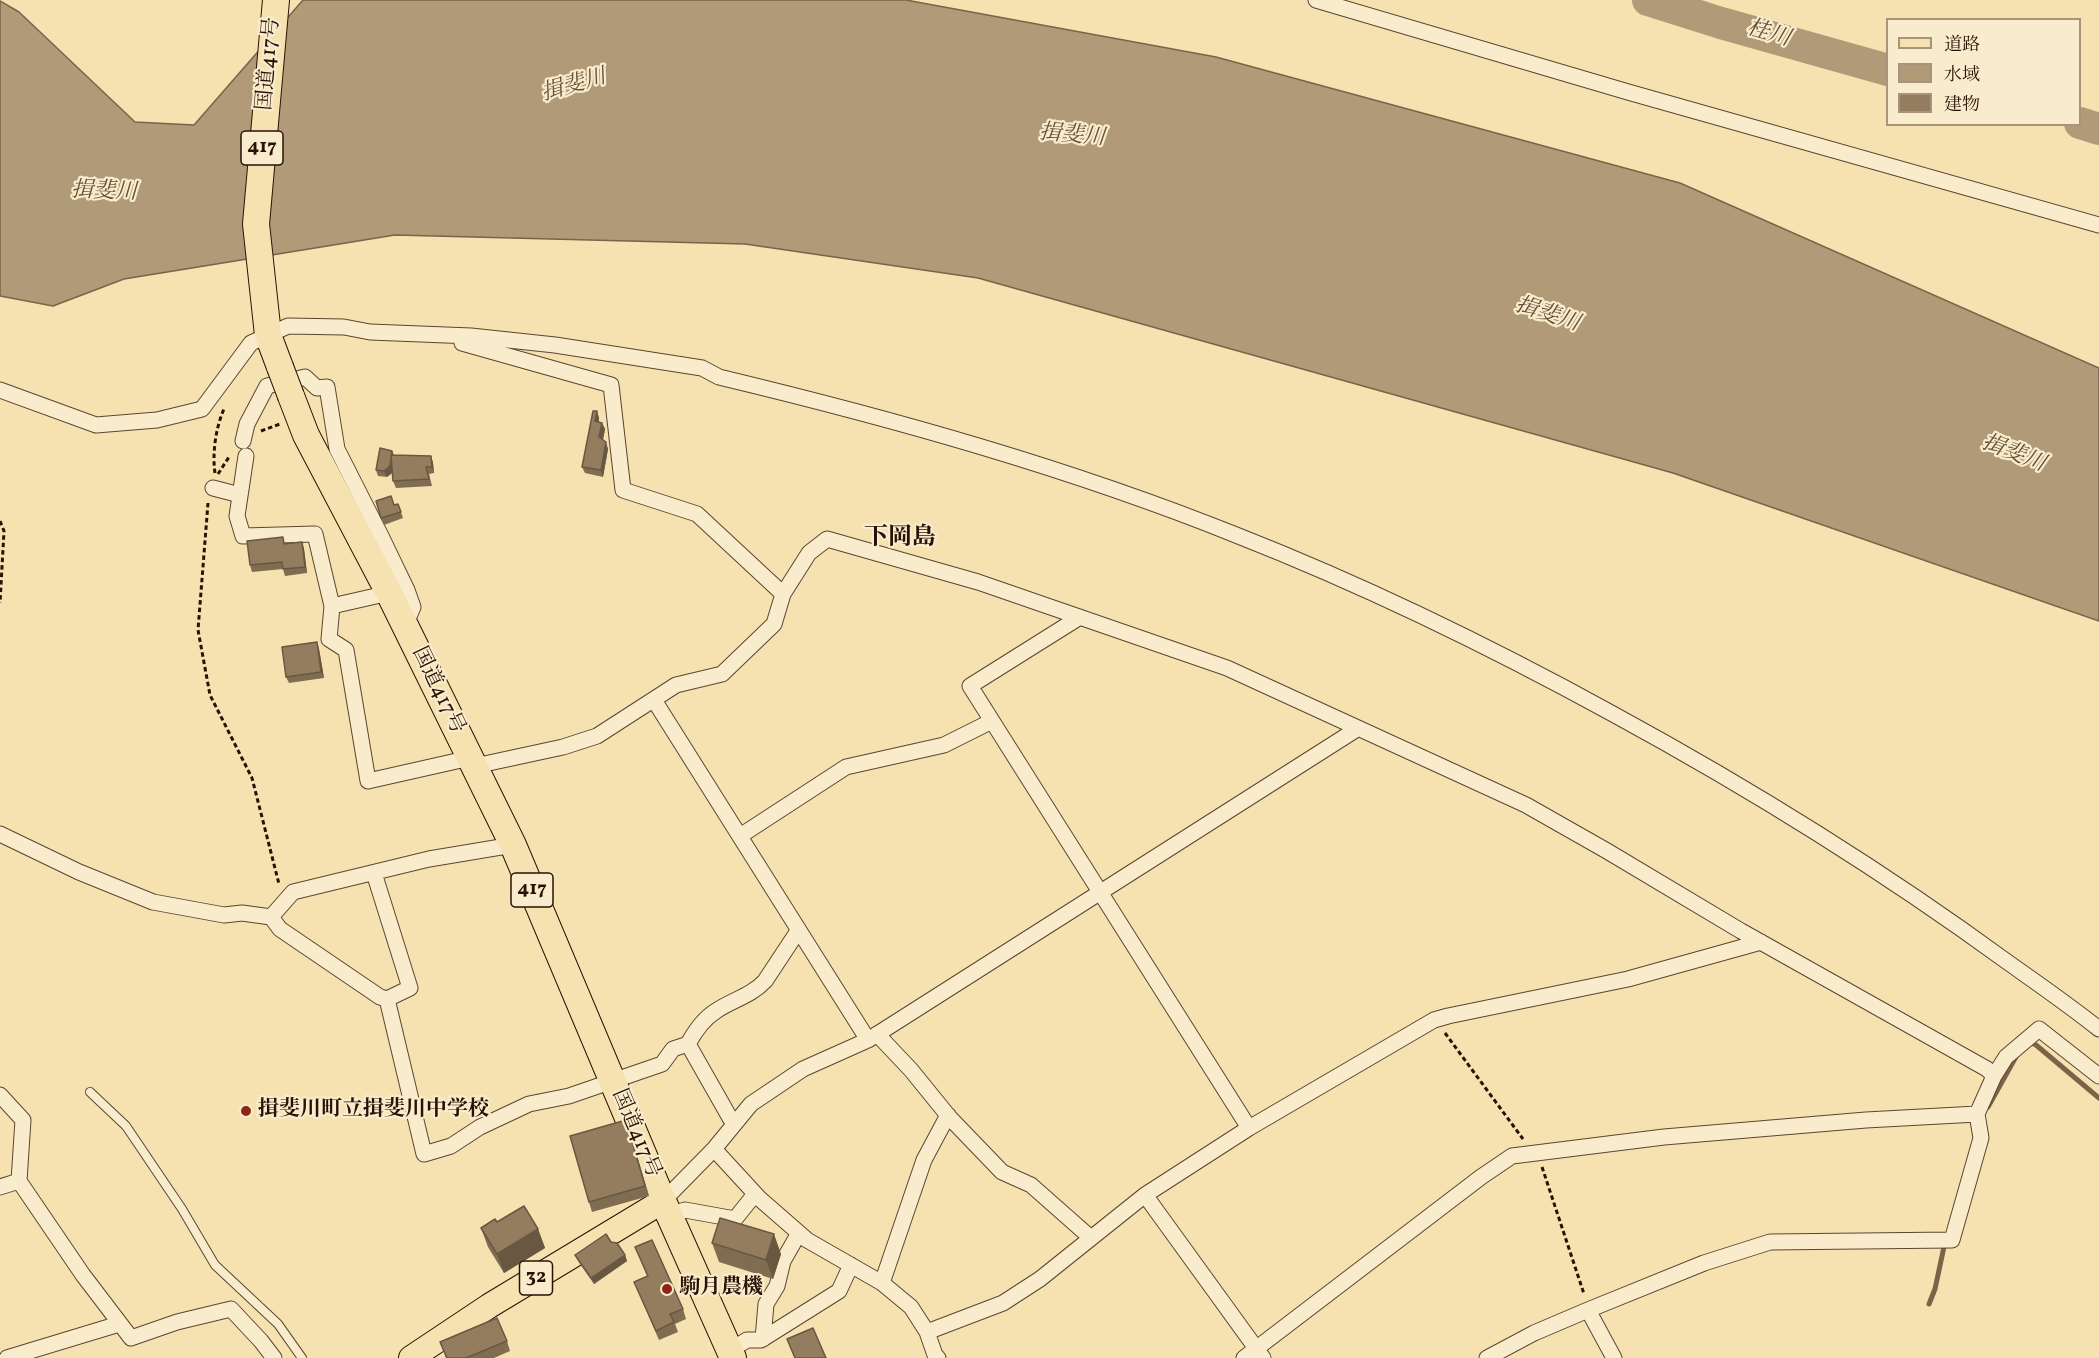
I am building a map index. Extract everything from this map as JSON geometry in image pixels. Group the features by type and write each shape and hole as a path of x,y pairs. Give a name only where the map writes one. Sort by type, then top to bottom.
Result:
{"highway":[{"name":"国道417号","path":"276,0 256,224 268,335 295,407 328,481 389,593 513,845 731,1356"}],"main road":[{"name":"32","path":"411,1358 438,1350 489,1305 666,1208"}],"street":[{"path":"1316,0 1639,95 2099,225"},
{"path":"0,390 96,425 157,420 201,409 251,343 288,326 344,327 370,332 471,336 555,345 702,368 719,376 829,403 931,432 1121,492 1236,534 1440,624 1523,665 1704,764 1809,827 1916,896 2099,1029"},
{"path":"437,336 611,385 623,490 697,514 783,594"},
{"path":"243,441 247,424 267,386 305,377 317,388 327,387 337,449 407,590 413,607 405,626"},
{"path":"246,456 237,516 243,536 315,534 332,606 329,639 346,650 368,781 563,747 597,736 676,685 722,674 774,624 783,594 809,553 827,539 978,582 1227,668 1526,805 1761,942 1987,1069 1994,1076"},
{"path":"213,488 240,495"},
{"path":"332,606 389,593"},
{"path":"1080,617 970,686 1249,1128"},
{"path":"654,700 798,931 872,1037 911,1070 948,1115 1002,1172 1030,1185 1091,1238"},
{"path":"740,836 846,767 944,745 992,721"},
{"path":"666,1208 751,1104 803,1069 872,1037 1357,729"},
{"path":"0,834 79,872 153,902 224,915 242,913 271,917 280,929 380,998 387,999 410,988 374,873"},
{"path":"271,917 293,892 429,859 513,845"},
{"path":"387,999 424,1154 451,1146 480,1127 529,1104 569,1096 662,1064 673,1049 688,1044 698,1026 714,1012 747,996 765,981 798,931"},
{"path":"927,1332 1003,1303 1040,1279 1145,1195 1249,1128 1434,1020 1628,979 1761,942"},
{"path":"1487,1358 1534,1333 1588,1310 1704,1263 1770,1242 1952,1240 1981,1138 1977,1114 1994,1076 2006,1057 2039,1029 2099,1076"},
{"path":"688,1044 735,1123"},
{"path":"0,1095 23,1120 19,1181 118,1324 131,1338 177,1322 231,1309 274,1358"},
{"path":"1244,1358 1260,1353 1480,1177 1512,1156 1664,1137 1866,1120 1977,1114"},
{"path":"882,1283 924,1160 948,1115"},
{"path":"714,1149 755,1194 807,1240 882,1283 911,1307 927,1332 938,1358"},
{"path":"0,1187 19,1181"},
{"path":"666,1208 735,1219 755,1194"},
{"path":"1145,1195 1260,1353"},
{"path":"763,1339 766,1304 777,1286 783,1261 799,1233"},
{"path":"731,1356 747,1340 763,1339 839,1291 851,1265"},
{"path":"1588,1310 1614,1358"},
{"path":"7,1358 118,1324"}],"lane":[{"path":"90,1092 126,1126 182,1209 215,1265 278,1324 302,1358"}],"path":[{"path":"225,407 220,417 213,462 216,481 237,445 295,407"},
{"path":"213,488 209,499 202,562 198,630 210,694 252,778 280,888 286,900"},
{"path":"0,520 4,531 0,603"},
{"path":"1434,1020 1543,1169 1588,1310"}],"water":[{"name":"揖斐川","path":"303,0 906,0 1216,57 1680,183 2099,368 2099,621 1673,473 978,278 745,244 395,235 124,279 53,306 0,296 0,1 19,12 135,122 194,125"}],"building":[{"path":"593,411 597,411 595,421 602,423 599,437 606,442 601,470 582,467"},
{"path":"380,448 392,451 390,466 384,471 376,470"},
{"path":"391,455 431,456 432,467 426,467 429,479 393,481"},
{"path":"391,496 394,505 398,504 401,512 381,518 376,501"},
{"path":"283,537 284,544 302,542 305,567 283,569 282,562 250,565 247,541"},
{"path":"317,642 321,672 286,677 282,647"},
{"path":"626,1120 645,1186 589,1202 570,1136"},
{"path":"524,1206 538,1229 497,1254 481,1228 495,1219 497,1222"},
{"path":"720,1218 774,1234 766,1260 712,1243"},
{"path":"606,1234 611,1242 617,1243 625,1255 591,1278 575,1255"},
{"path":"652,1240 683,1309 670,1314 674,1322 656,1331 634,1282 648,1276 635,1247"},
{"path":"497,1318 507,1341 466,1358 447,1358 440,1342"},
{"path":"813,1328 826,1358 795,1358 787,1339"}],"waterway":[{"name":"桂川","path":"1648,0 1886,69"},
{"name":"桂川","path":"2081,123 2099,129"},
{"path":"2027,1041 2036,1045 2099,1098"},
{"path":"1988,1107 2017,1055"},
{"path":"1929,1304 1935,1289 1945,1242"}],"place":[{"name":"揖斐川町立揖斐川中学校","path":"246,1111"},
{"name":"駒月農機","path":"667,1289"}],"district":[{"name":"下岡島","path":"900,540"}]}
